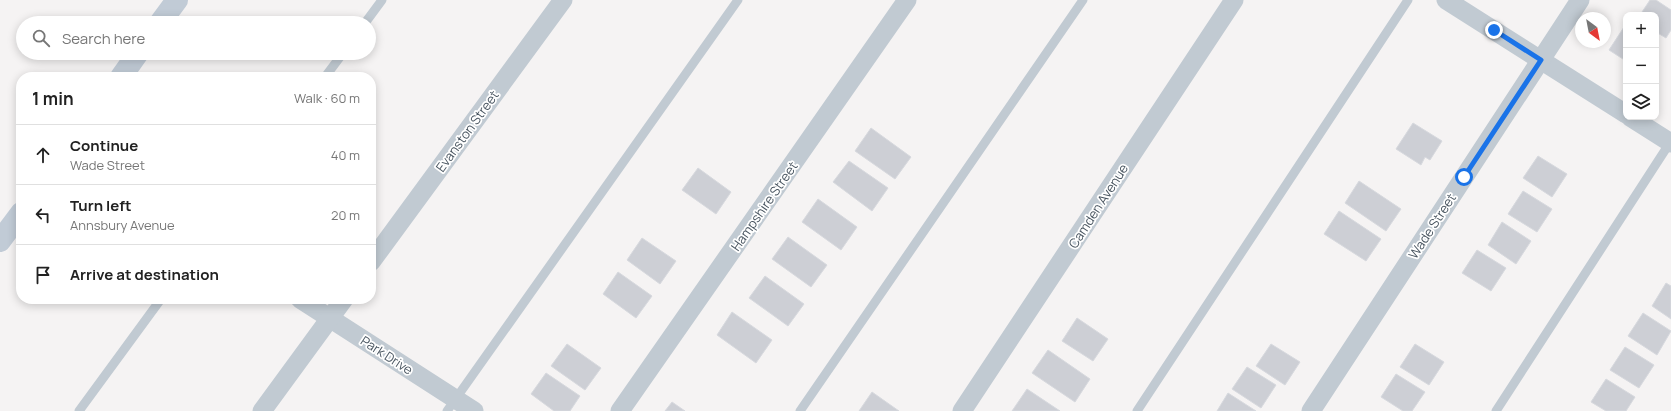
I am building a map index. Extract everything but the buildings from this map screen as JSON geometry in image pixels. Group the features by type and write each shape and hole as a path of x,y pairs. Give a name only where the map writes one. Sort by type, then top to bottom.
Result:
{"main road":[{"path":"165,16 177,0"},
{"path":"125,72 133,60"},
{"path":"0,241 16,220"}],"street":[{"name":"Evanston Street","path":"376,255 563,0"},
{"name":"Hampshire Street","path":"620,411 907,0"},
{"name":"Camden Avenue","path":"962,411 1234,0"},
{"path":"1446,0 1623,112"},
{"name":"Wade Street","path":"1311,411 1580,0"},
{"path":"1635,120 1671,142"},
{"name":"Park Drive","path":"308,304 330,318 451,405 474,411"},
{"path":"262,411 340,304"}],"lane":[{"path":"370,16 382,0"},
{"path":"451,405 738,0"},
{"path":"800,411 1083,0"},
{"path":"1137,411 1408,0"},
{"path":"329,72 338,60"},
{"path":"1496,411 1671,142"},
{"path":"79,411 157,304"}],"route":[{"path":"1464,177 1541,60 1494,30"}]}
